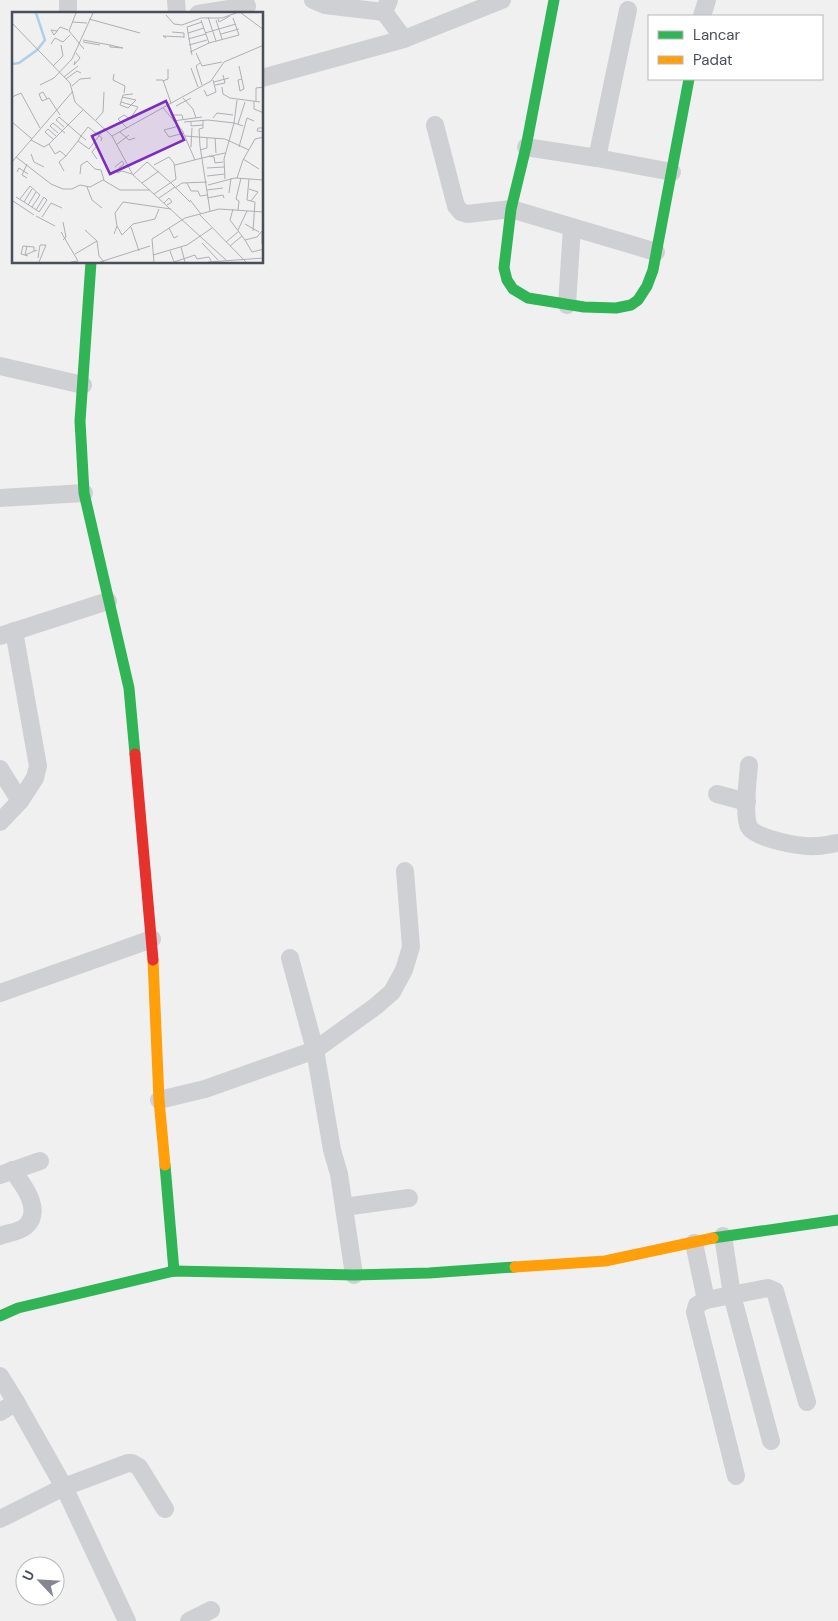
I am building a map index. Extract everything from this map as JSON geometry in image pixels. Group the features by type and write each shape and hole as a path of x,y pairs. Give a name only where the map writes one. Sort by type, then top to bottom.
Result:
{"street":[{"path":"313,0 324,5 386,6 404,39"},
{"path":"264,77 404,39 502,0"},
{"path":"554,0 526,147 511,209 504,268 507,280 513,289 528,298 584,307 616,308 631,305 644,294 653,270 689,80"},
{"path":"702,15 707,0"},
{"path":"210,12 247,6"},
{"path":"597,158 628,10"},
{"path":"435,125 456,206 461,212 466,214 511,209 656,252"},
{"path":"526,147 672,172"},
{"path":"567,305 572,227"},
{"path":"91,264 80,421 84,493 108,601 119,640 128,688 152,940 159,1100 174,1271"},
{"path":"0,366 83,385"},
{"path":"0,498 84,493"},
{"path":"0,822 20,801 35,778 38,766 7,634 108,601"},
{"path":"749,765 746,817 753,832 761,836 805,845 814,846 838,843"},
{"path":"0,769 20,801"},
{"path":"718,794 747,802"},
{"path":"159,1100 205,1089 315,1050 376,1006 392,992 404,970 411,947 405,871"},
{"path":"0,993 152,940"},
{"path":"290,958 315,1050 332,1150 339,1174 354,1275"},
{"path":"0,1236 23,1228 30,1220 32,1213 31,1201 27,1191 6,1172 40,1160"},
{"path":"344,1207 409,1198"},
{"path":"0,1316 18,1308 174,1271 354,1275 430,1273 605,1261 723,1236 838,1220"},
{"path":"723,1236 732,1295 771,1441"},
{"path":"694,1243 706,1300"},
{"path":"736,1476 695,1312 697,1305 706,1300 768,1288 775,1291 807,1402"},
{"path":"0,1376 64,1486 126,1621"},
{"path":"0,1412 16,1402"},
{"path":"0,1519 64,1486 128,1463 139,1467 165,1509"},
{"path":"189,1621 211,1610"}],"traffic: fast":[{"path":"554,0 526,147 511,209 504,268 507,280 513,289 528,298 584,307 616,308 631,305 638,300 647,286 653,270 689,80"},
{"path":"91,264 80,421 84,493 129,688 135,754"},
{"path":"165,1165 174,1271"},
{"path":"713,1238 838,1220"},
{"path":"0,1316 18,1308 174,1271 354,1275 429,1273 515,1267"}],"traffic: slow":[{"path":"153,960 159,1100 165,1165"},
{"path":"515,1267 605,1261 713,1238"}],"traffic: jam":[{"path":"135,754 153,960"}]}
